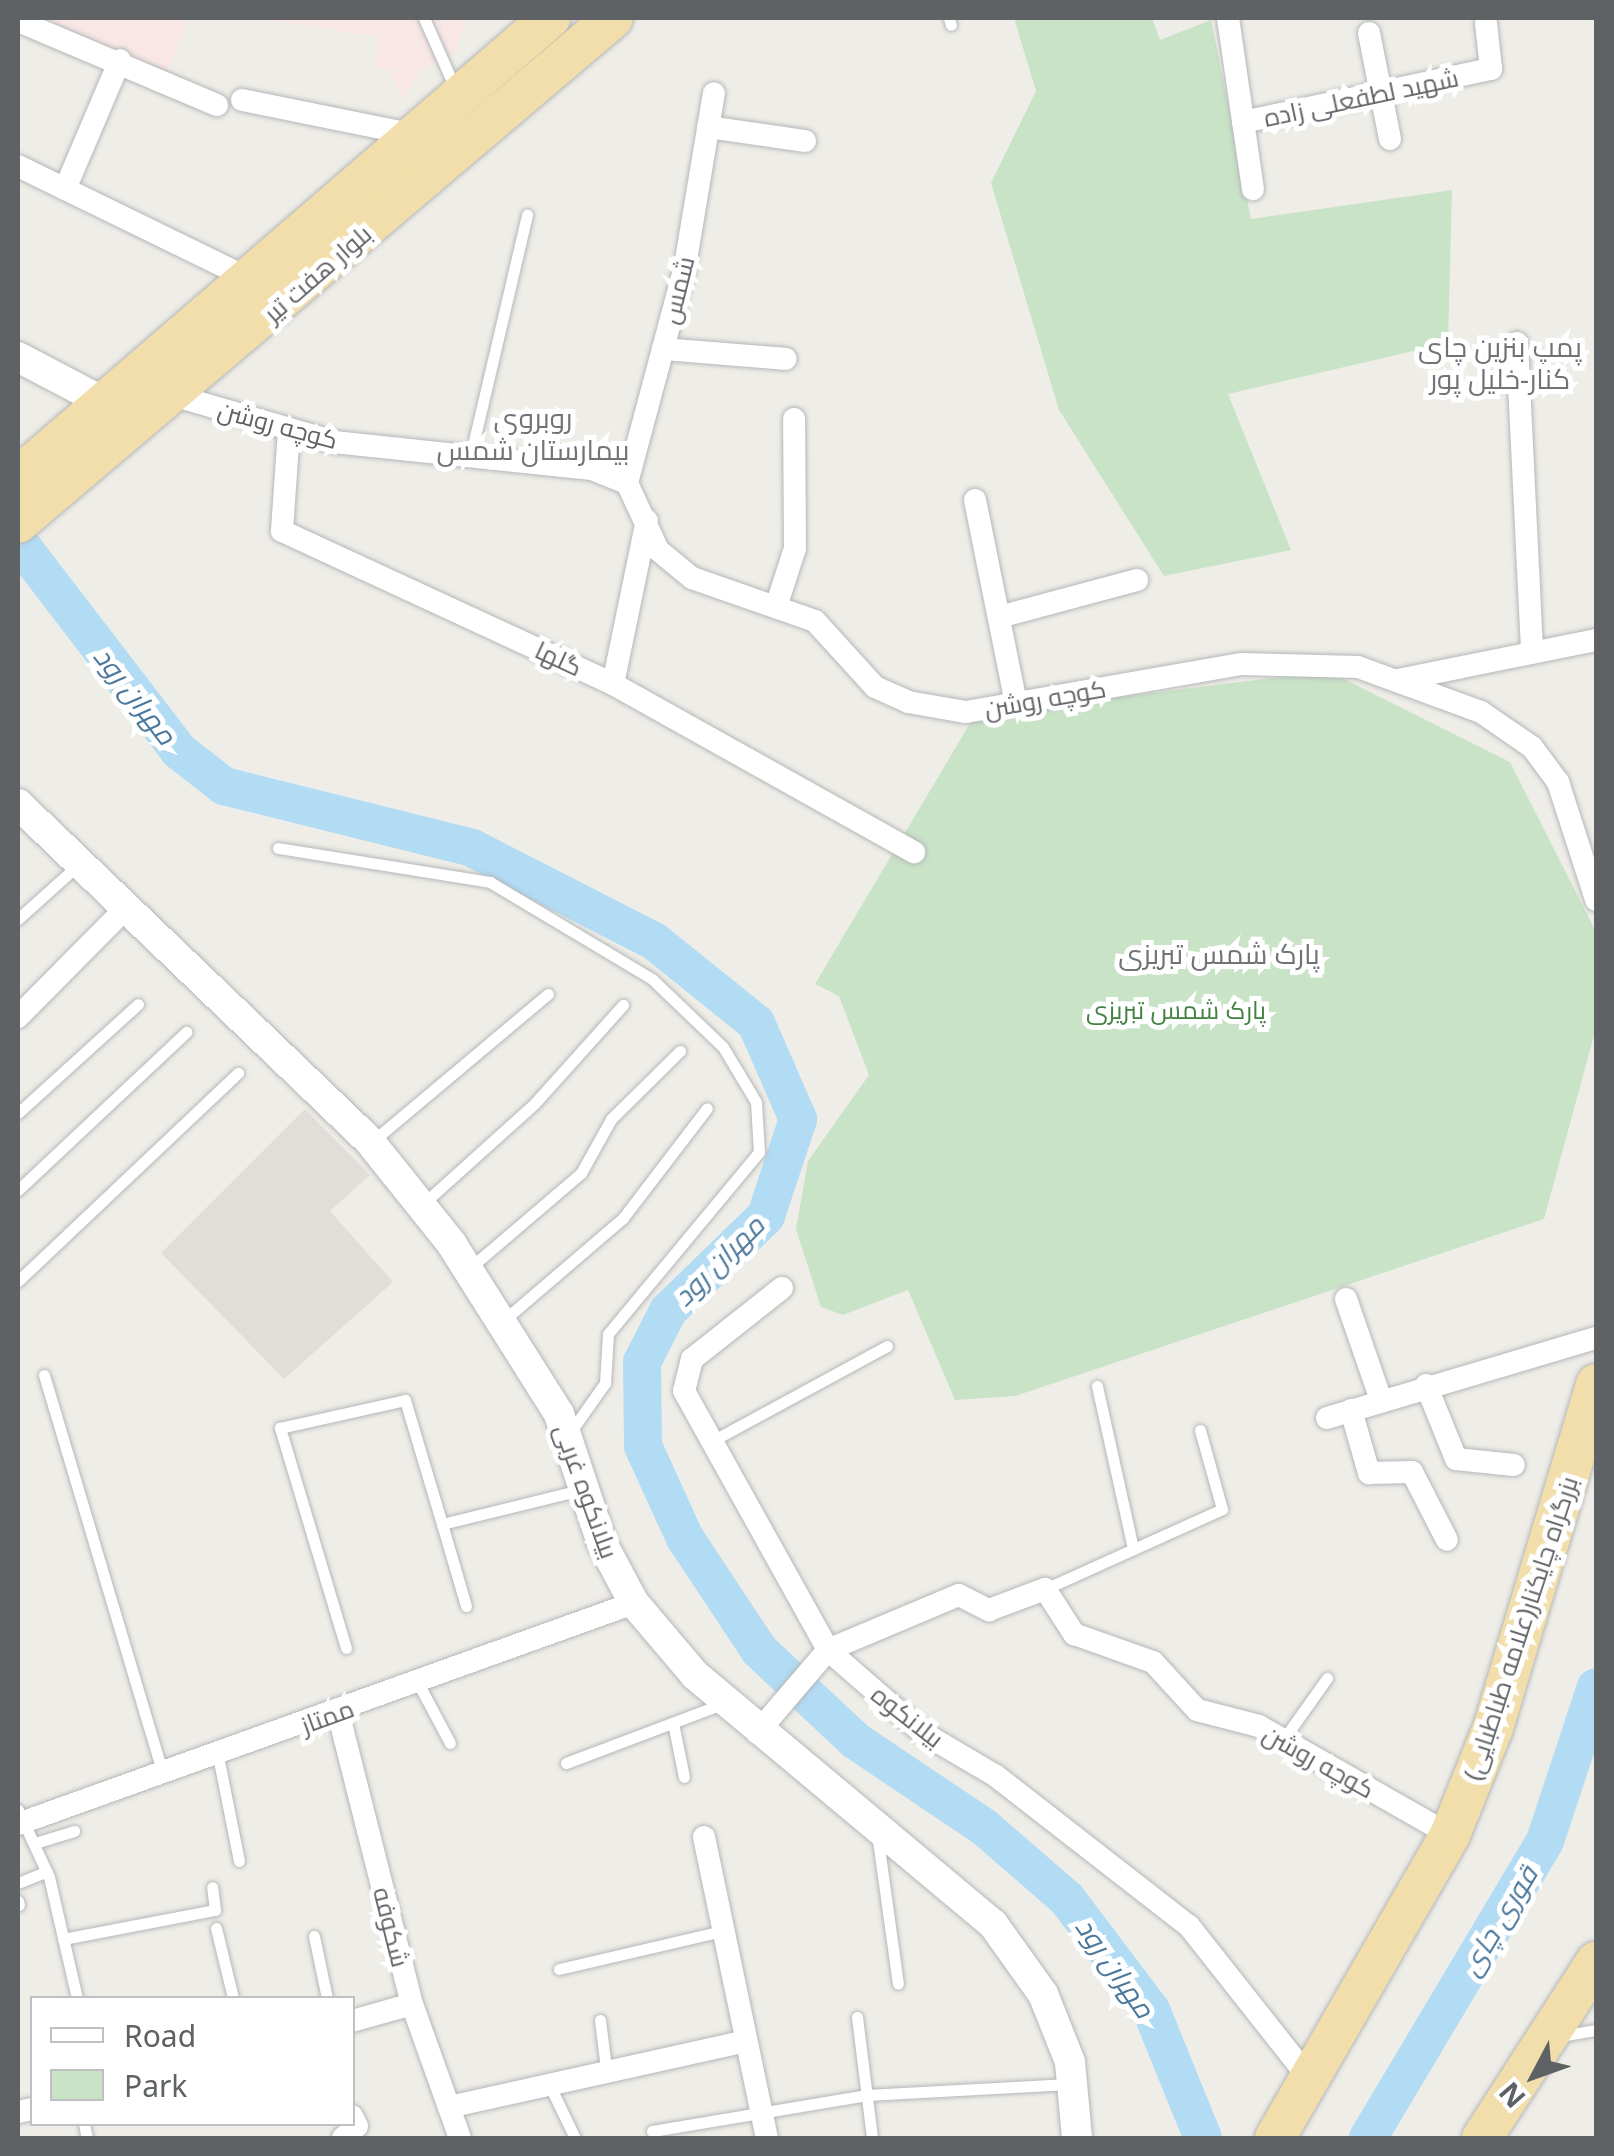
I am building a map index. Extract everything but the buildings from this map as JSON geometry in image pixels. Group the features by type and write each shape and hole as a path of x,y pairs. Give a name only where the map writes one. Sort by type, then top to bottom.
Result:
{"highway":[{"name":"بلوار هفت تیر","path":"24,495 107,404 550,18"},
{"name":"بلوار هفت تیر","path":"24,495 176,396 612,18"},
{"name":"بزرگراه چایکنار(علامه طباطبایی)","path":"1278,2133 1450,1835 1493,1728 1596,1384"},
{"path":"1482,2138 1596,1962"}],"street":[{"path":"1228,18 1253,189"},
{"path":"18,20 120,60 217,105"},
{"name":"شهید لطفعلی زاده","path":"1243,122 1491,70 1486,23"},
{"path":"1369,33 1390,139"},
{"path":"66,189 120,60"},
{"name":"شمس","path":"627,483 663,348 714,93"},
{"path":"242,100 416,135"},
{"path":"708,127 805,141"},
{"path":"18,166 250,280"},
{"path":"1516,343 1532,653"},
{"path":"663,348 786,359"},
{"path":"18,357 107,404"},
{"name":"کوچه روشن","path":"176,396 289,430 470,458 592,469 627,483 648,514 658,550 692,578 814,621 875,687 908,702 966,712 1242,664 1358,668 1395,681 1481,712 1532,747 1558,782 1596,900"},
{"path":"776,608 795,548 794,419"},
{"name":"گلها","path":"289,430 282,531 613,684 914,852"},
{"path":"975,500 1016,703"},
{"path":"613,684 648,514"},
{"path":"999,617 1138,580"},
{"path":"1395,681 1596,640"},
{"name":"بیلانکوه غربی","path":"18,804 124,910 371,1143 421,1206 501,1322 567,1438 584,1489 634,1603 757,1732 875,1824 993,1924 1043,1994 1072,2084 1077,2138"},
{"path":"18,1018 124,910"},
{"name":"بیلانکوه","path":"782,1288 692,1359 684,1391 828,1650 924,1733 996,1776 1189,1926 1310,2079"},
{"path":"1346,1299 1381,1400"},
{"path":"1327,1418 1426,1385 1596,1338"},
{"path":"1426,1385 1456,1460 1514,1464"},
{"path":"1351,1410 1369,1473 1412,1472 1447,1540"},
{"name":"کوچه روشن","path":"1045,1589 1074,1634 1153,1662 1197,1710 1283,1740 1450,1835"},
{"path":"757,1732 828,1650 959,1595 989,1610 1045,1589"},
{"name":"ممتاز","path":"20,1818 218,1756 634,1603"},
{"name":"شکوفه","path":"338,1712 412,2004 460,2138"},
{"path":"704,1837 768,2138"},
{"path":"355,2020 412,2004"},
{"path":"449,2107 606,2068 746,2041"}],"lane":[{"path":"424,18 458,97"},
{"path":"470,458 527,215"},
{"path":"278,848 490,882 652,979 723,1048 756,1102 758,1152 608,1334 606,1383 567,1438"},
{"path":"18,918 78,865"},
{"path":"371,1143 548,994"},
{"path":"18,1113 138,1004"},
{"path":"421,1206 535,1103 623,1005"},
{"path":"18,1190 186,1032"},
{"path":"468,1270 580,1173 610,1118 680,1051"},
{"path":"18,1281 238,1073"},
{"path":"501,1322 623,1218 707,1108"},
{"path":"712,1440 887,1346"},
{"path":"44,1375 163,1775"},
{"path":"1096,1386 1133,1549"},
{"path":"346,1648 280,1428 405,1400 466,1606"},
{"path":"1045,1589 1222,1509 1200,1430"},
{"path":"442,1524 584,1489"},
{"path":"1283,1740 1327,1678"},
{"path":"418,1682 450,1743"},
{"path":"566,1763 726,1703"},
{"path":"673,1723 684,1776"},
{"path":"218,1756 240,1861"},
{"path":"20,1818 46,1872 77,1996"},
{"path":"875,1824 898,1984"},
{"path":"35,1843 74,1831"},
{"path":"18,1883 46,1872"},
{"path":"64,1939 216,1910 212,1887"},
{"path":"216,1928 233,1996"},
{"path":"559,1968 722,1931"},
{"path":"314,1936 327,1996"},
{"path":"857,2017 872,2138"},
{"path":"600,2020 606,2068"},
{"path":"1547,2038 1596,2030"},
{"path":"548,2082 575,2138"},
{"path":"652,2131 867,2095 1072,2084"}],"shaded area":[{"path":"33,18 190,18 166,72"},
{"path":"256,18 460,18 464,29 456,51 422,70 402,99 390,70 374,69 379,37"},
{"path":"305,1109 370,1175 330,1211 393,1282 284,1379 161,1253"}],"green space":[{"path":"1014,18 1152,18 1160,40 1211,20 1251,219 1452,190 1448,343 1228,394 1291,550 1164,576 1059,410 991,183 1036,91"},
{"name":"پارک شمس تبریزی","path":"1328,671 1510,762 1596,932 1596,1028 1544,1219 1015,1396 955,1400 908,1290 843,1315 821,1307 796,1229 808,1161 869,1075 839,996 815,984 975,715"}],"waterway":[{"name":"مهران رود","path":"18,541 179,751 224,786 472,848 654,941 756,1023 798,1119 766,1216 668,1311 642,1362 643,1446 685,1538 759,1650 856,1741 984,1827 1067,1899 1151,2010 1203,2138"},
{"name":"قوری چای","path":"1368,2138 1545,1841 1596,1687"}],"district":[{"name":"پمپ بنزین چای کنار-خلیل پور","path":"1500,362"},
{"name":"روبروی بیمارستان شمس","path":"533,433"},
{"name":"پارک شمس تبریزی","path":"1219,953"}]}
